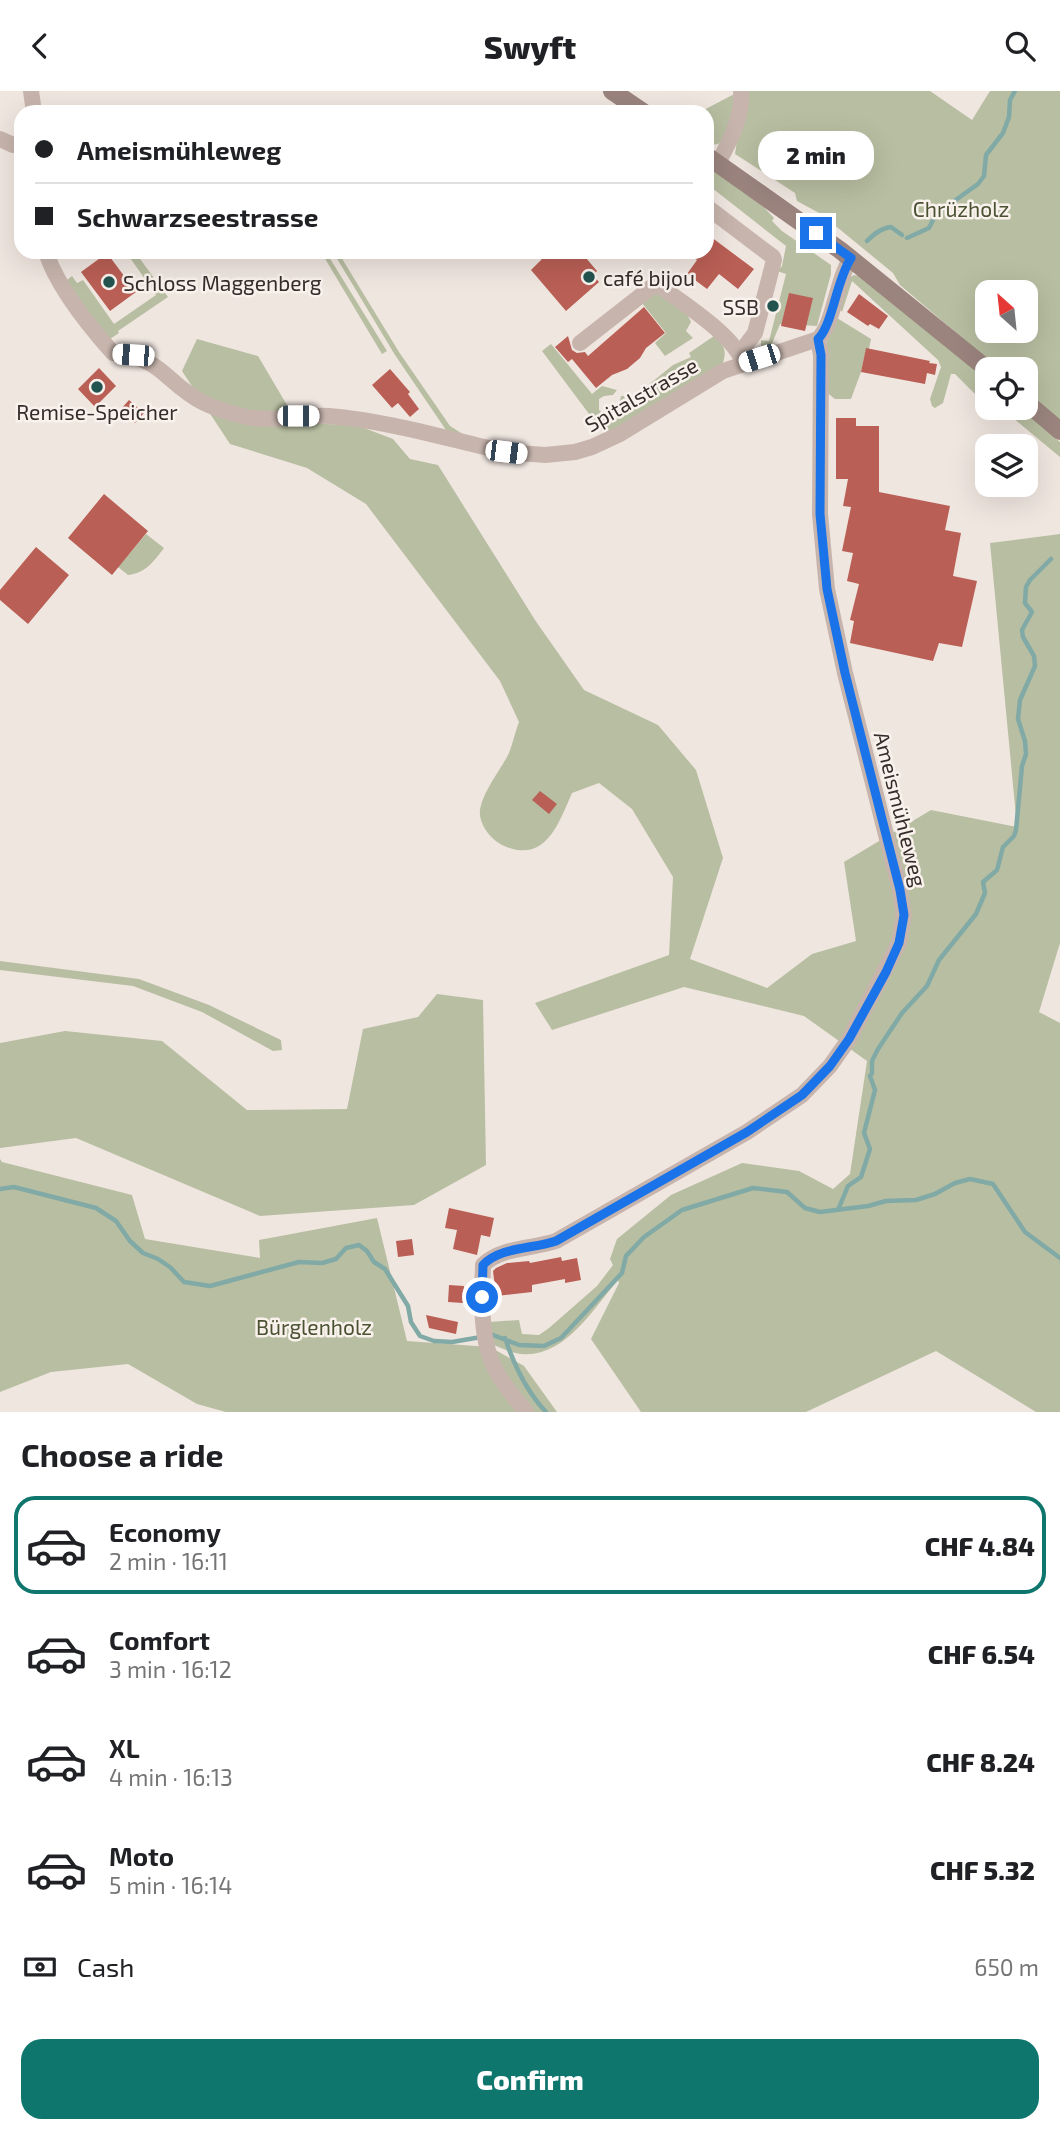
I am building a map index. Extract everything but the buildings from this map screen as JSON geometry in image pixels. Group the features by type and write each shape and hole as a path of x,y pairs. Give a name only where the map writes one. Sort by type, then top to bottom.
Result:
{"main road":[{"path":"612,91 633,105"},
{"path":"714,160 851,258 975,359"},
{"path":"1038,412 1060,431"}],"street":[{"path":"714,157 729,141 739,115 741,91"},
{"path":"580,343 653,286 663,288 717,331 742,358 755,333 774,260 714,212"},
{"name":"Ameismühleweg","path":"526,1412 501,1378 489,1356 483,1324 483,1265 498,1254 556,1241 747,1132 802,1095 830,1066 849,1039 899,943 904,915 900,890 845,673 827,589 820,514 821,355 818,339 825,330 842,272 851,258"},
{"name":"Spitalstrasse","path":"48,259 74,302 113,353 133,355 149,362 203,403 240,416 257,418 327,416 363,420 506,452 561,454 605,442 742,358 818,339"}],"green space":[{"name":"Chrüzholz","path":"740,91 930,91 972,120 990,91 1060,91 1060,421 1038,402 1038,357 985,357 900,285 893,273 821,214 797,201 795,193 735,154 739,127 714,145 713,105"},
{"path":"714,170 758,201 782,231 831,265 817,326 780,324 771,346 765,348 761,347 761,340 769,341 786,274 777,271 782,266 786,246 714,189"},
{"path":"131,259 140,259 168,297 110,339 100,330 67,280 72,276 77,283 83,280 114,324 156,295"},
{"path":"325,259 330,259 387,351 382,354"},
{"path":"337,259 342,259 399,352 450,426 466,436 448,433 395,355"},
{"path":"860,276 975,369 975,394 955,374 951,374 943,403 935,408 932,406 930,399 941,367 938,360 852,281 842,312 839,308 848,278"},
{"path":"652,293 675,303 691,322 686,331 693,338 665,356 655,343 666,333 642,303"},
{"path":"837,318 871,339 851,399 835,399 826,392 827,342"},
{"path":"714,336 724,348 723,363 610,436 601,430 542,351 551,344 592,394 602,386 617,390 613,395 599,399 599,410 607,416 618,410 621,396 624,396 626,403 673,365 691,357 689,353"},
{"path":"197,339 258,356 297,422 359,426 393,439 410,459 438,465 535,620 584,690 658,725 696,770 723,858 690,959 767,988 812,954 856,941 844,862 931,810 1017,827 990,543 1060,534 1060,943 1039,1012 1060,1023 1060,1412 1036,1412 936,1351 806,1412 641,1412 591,1339 619,1283 618,1280 577,1329 551,1348 537,1353 521,1354 489,1343 489,1322 519,1320 522,1334 539,1335 549,1328 597,1286 613,1265 610,1259 617,1239 671,1195 742,1163 799,1171 833,1189 850,1174 867,1061 804,1016 684,987 552,1030 535,1003 669,955 673,877 632,809 599,783 572,793 555,829 539,846 529,850 517,850 502,845 491,837 481,820 480,809 486,792 509,753 519,722 500,681 366,504 307,468 230,444 182,371"},
{"path":"1015,420 1034,420 1060,442 1060,457 1038,439 1038,434 1032,434"},
{"path":"146,534 164,548 145,569 128,575 118,567"},
{"path":"0,961 139,979 209,1005 281,1040 282,1050 273,1051 202,1012 133,986 0,970"},
{"path":"437,994 483,1000 486,1165 414,1205 260,1216 76,1138 0,1148 0,1043 65,1031 162,1041 247,1110 347,1109 363,1029 418,1017"},
{"name":"Bürglenholz","path":"0,1159 2,1162 132,1195 145,1239 260,1258 259,1240 377,1218 407,1341 490,1347 524,1366 557,1412 226,1412 197,1404 128,1364 51,1372 0,1392"}],"waterway":[{"path":"907,238 929,228 936,214 978,184 984,176 986,155 1003,133 1009,117 1010,100 1015,91"},
{"path":"867,241 878,232 891,227 902,235"},
{"path":"838,1210 848,1186 861,1177 870,1149 864,1133 875,1090 870,1076 872,1061 902,1013 927,986 939,960 976,914 985,893 983,882 997,870 1003,847 1016,830 1022,766 1026,754 1018,719 1020,700 1035,666 1034,656 1022,630 1032,612 1025,603 1026,587 1051,559"},
{"path":"0,1189 14,1187 96,1208 116,1221 130,1241 143,1253 170,1267 184,1282 210,1286 299,1262 322,1263 336,1259 346,1248 359,1245 374,1262 385,1269 408,1306 411,1322 420,1336 434,1341 452,1342 493,1335 519,1345 544,1346 561,1338 622,1273 626,1256 644,1237 682,1210 753,1188 787,1192 805,1208 820,1212 886,1201 916,1200 970,1179 993,1184 1025,1232 1060,1258"},
{"path":"505,1338 522,1378 546,1412"}],"place":[{"name":"café bijou","path":"589,277"},
{"name":"Schloss Maggenberg","path":"109,282"},
{"name":"SSB","path":"773,306"},
{"name":"Remise-Speicher","path":"97,387"}],"route":[{"path":"482,1297 483,1265 490,1258 556,1241 747,1132 802,1095 830,1066 849,1039 899,943 904,915 900,890 877,807 837,638 827,589 820,514 821,355 818,339 825,330 842,272 851,258 816,233"}]}
